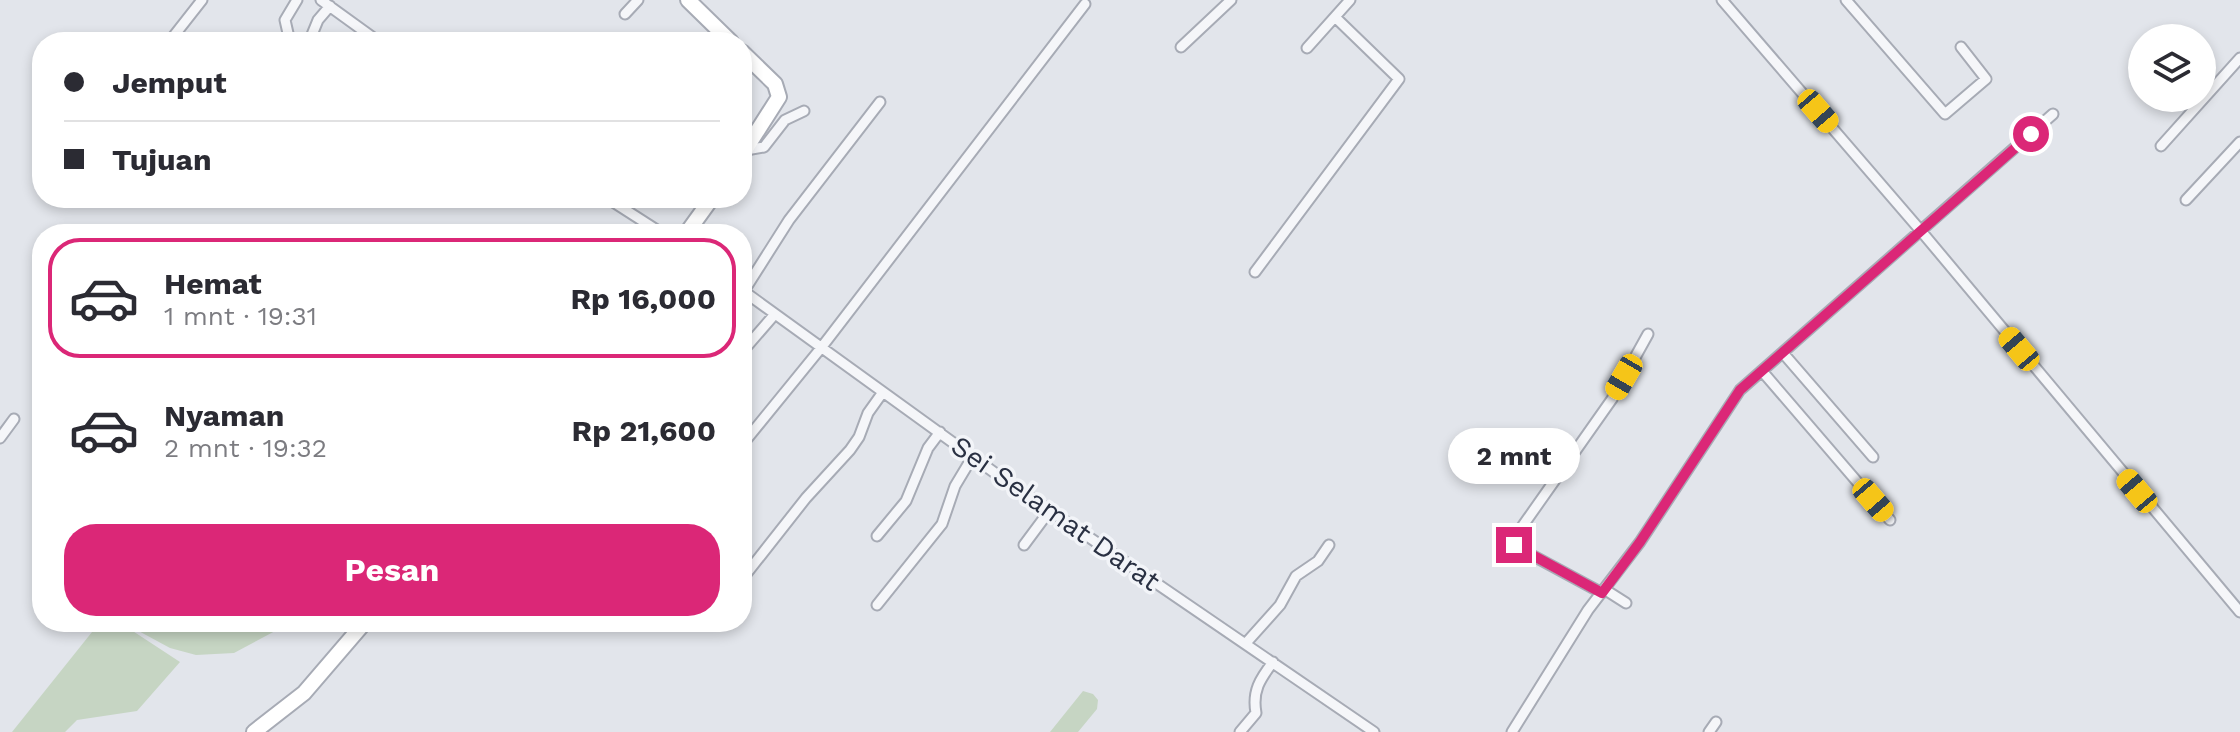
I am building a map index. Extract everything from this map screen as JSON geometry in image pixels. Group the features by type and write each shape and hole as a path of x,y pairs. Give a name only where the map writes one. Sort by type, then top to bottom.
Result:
{"street":[{"path":"177,32 202,0"},
{"path":"288,32 285,20 297,0"},
{"path":"625,14 638,0"},
{"path":"688,0 721,32"},
{"path":"1181,47 1231,0"},
{"path":"1307,48 1350,0"},
{"path":"1722,0 1921,231 2240,612"},
{"path":"1846,0 1945,114 1987,77 1961,47"},
{"path":"313,32 326,3 365,32"},
{"path":"752,432 1085,4"},
{"path":"1255,272 1399,79 1335,17"},
{"path":"2161,146 2240,58"},
{"path":"752,62 775,84 779,97 752,139"},
{"path":"752,277 789,220 880,102"},
{"path":"752,150 764,147 785,120 804,111"},
{"path":"1512,732 1735,397 2053,114"},
{"path":"2186,200 2240,142"},
{"path":"623,208 647,224"},
{"name":"Sei Selamat Darat","path":"752,299 881,396 1047,513 1246,643 1271,665 1374,732"},
{"path":"752,341 775,314"},
{"path":"1626,603 1517,547 1512,541 1604,411 1648,334"},
{"path":"1783,353 1873,457"},
{"path":"1762,371 1890,520"},
{"path":"752,567 806,498 850,450 859,437 868,413 881,396"},
{"path":"0,438 14,419"},
{"path":"877,536 906,501 928,448 938,436"},
{"path":"877,605 942,524 962,473 971,460"},
{"path":"1024,545 1047,513"},
{"path":"1246,643 1280,605 1296,576 1318,561 1329,545"},
{"path":"254,732 304,693 356,632"},
{"path":"1240,732 1256,713 1254,700 1261,677 1271,665"},
{"path":"1709,732 1716,722"}],"green space":[{"path":"92,632 134,632 180,662 137,711 77,720 65,732 12,732"},
{"path":"140,632 273,632 234,653 196,655 170,648"},
{"path":"1083,691 1093,694 1098,700 1097,709 1078,732 1050,732"}],"route":[{"path":"1514,545 1602,593 1640,542 1740,390 2031,134"}]}
